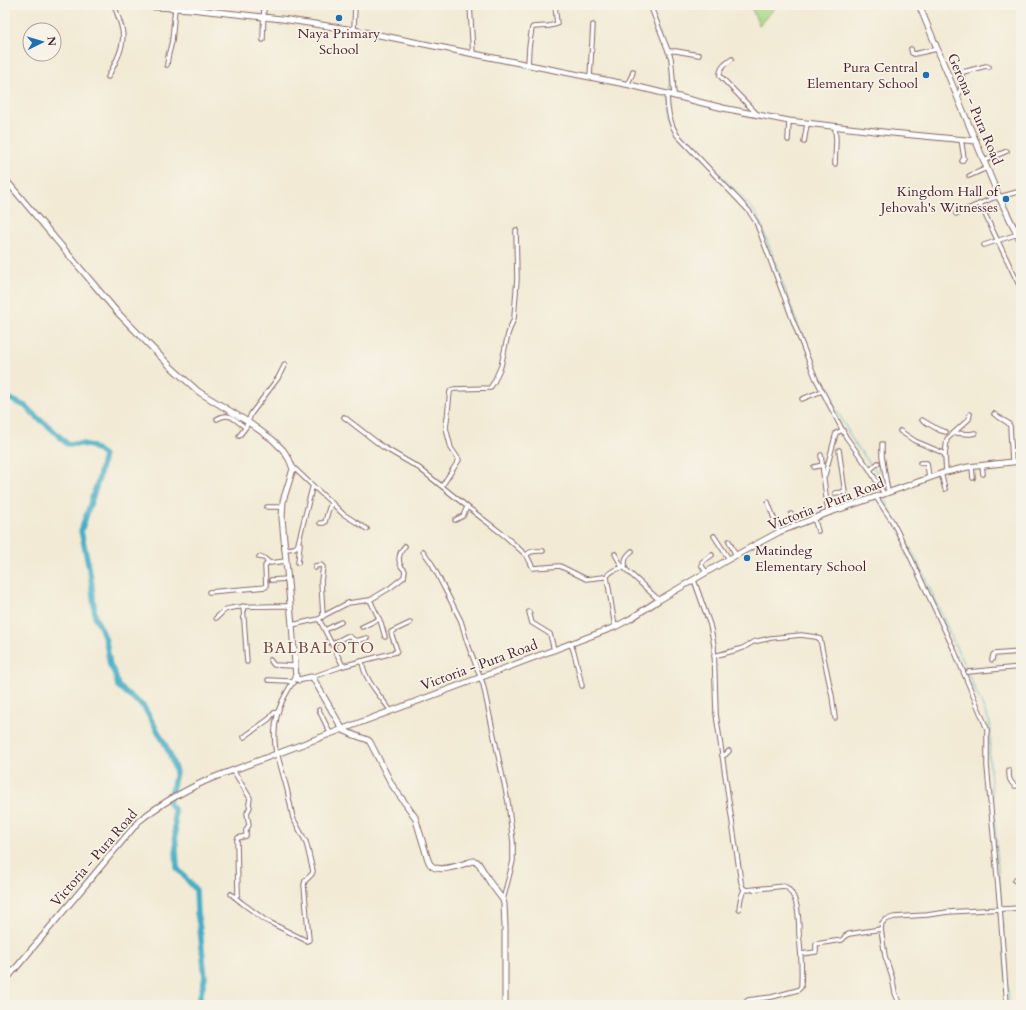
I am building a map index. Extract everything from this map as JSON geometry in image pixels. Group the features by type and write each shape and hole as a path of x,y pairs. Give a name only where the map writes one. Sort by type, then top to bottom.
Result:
{"street":[{"path":"108,77 121,51 123,38 123,30 114,5"},
{"path":"124,5 207,8 354,30 628,85 789,122 976,141"},
{"path":"263,40 264,5"},
{"path":"354,30 355,5"},
{"path":"470,5 473,54"},
{"path":"528,65 532,28 557,24 555,5"},
{"path":"650,5 671,58 674,95"},
{"name":"Gerona - Pura Road","path":"919,5 999,197 1019,234 1021,242"},
{"path":"168,65 175,8"},
{"path":"590,77 593,25"},
{"path":"911,49 912,53 914,54 937,49"},
{"path":"668,51 698,55"},
{"path":"732,59 722,68 720,76 758,115"},
{"path":"957,99 963,72 989,66"},
{"path":"628,85 633,71"},
{"path":"667,94 669,115 677,135 749,211 756,222 804,352 822,391 842,430 886,493"},
{"path":"788,140 789,122"},
{"path":"804,142 807,124"},
{"path":"835,127 835,164"},
{"path":"961,139 964,158 962,160"},
{"path":"984,161 1007,151"},
{"path":"969,176 987,168"},
{"path":"5,179 117,312 166,362 199,392 248,422 273,440 289,459 293,468 343,514 367,529"},
{"path":"956,214 994,198 1021,191"},
{"path":"980,204 1021,289"},
{"path":"442,486 459,460 451,448 446,428 450,392 454,389 490,388 501,366 510,326 514,318 517,279 516,230"},
{"path":"984,245 1019,234"},
{"path":"240,436 248,422 250,414 278,378 285,364"},
{"path":"802,400 822,391"},
{"path":"947,439 969,419 970,414"},
{"path":"994,414 1008,422 1010,426 1012,462"},
{"path":"217,419 226,415 230,416 245,427"},
{"path":"344,417 384,447 419,468 505,536 527,555 533,568 560,566 586,579 606,577 611,571 623,568"},
{"path":"922,420 939,430 946,430 947,439 943,473 945,489"},
{"path":"824,478 836,433 842,430"},
{"path":"900,430 915,441 945,455"},
{"path":"954,433 975,434"},
{"path":"882,444 886,493"},
{"path":"839,450 847,506"},
{"path":"821,454 828,512"},
{"name":"Victoria - Pura Road","path":"5,981 134,826 162,805 204,781 390,710 615,627 706,572 779,532 828,512 876,497 943,473 982,465 1021,461"},
{"path":"870,470 878,463"},
{"path":"920,463 927,463 929,478"},
{"path":"814,467 823,465"},
{"path":"982,465 983,474"},
{"path":"972,467 973,478"},
{"path":"293,468 284,496 282,518 292,625 294,666 297,678"},
{"path":"284,549 297,547 313,486"},
{"path":"834,493 844,492"},
{"path":"876,497 892,521 912,560 987,729 987,766 1007,1005"},
{"path":"833,500 835,510"},
{"path":"768,502 779,532"},
{"path":"320,523 325,522 332,503"},
{"path":"267,507 282,507"},
{"path":"455,520 463,516 467,507"},
{"path":"791,514 794,526"},
{"path":"814,518 818,531"},
{"path":"298,563 300,535"},
{"path":"714,536 729,559"},
{"path":"729,541 736,556"},
{"path":"292,625 319,619 348,603 370,600 390,588 404,577 405,571 401,566 399,557 400,552 405,546"},
{"path":"423,551 431,561 461,621 467,642 481,677 508,798 513,861 503,900 505,927 505,1005"},
{"path":"527,555 529,552 543,551"},
{"path":"623,568 625,566 624,561 626,557 632,551"},
{"path":"615,554 623,568 659,600"},
{"path":"706,572 701,563 712,555"},
{"path":"259,557 264,558 271,563 286,561"},
{"path":"209,592 266,587 265,566 268,562"},
{"path":"315,568 317,565 321,565 323,567 321,581 323,616"},
{"path":"606,577 608,581 615,627"},
{"path":"271,580 288,579"},
{"path":"694,580 710,625 714,645 716,714 736,851 741,882 744,890"},
{"path":"370,600 386,637"},
{"path":"216,618 227,609 243,606 290,606"},
{"path":"243,606 247,662"},
{"path":"528,612 532,622 550,634 554,650"},
{"path":"319,619 343,666"},
{"path":"362,627 379,619"},
{"path":"325,630 341,622"},
{"path":"233,770 250,798 250,806 248,813 249,825 246,830 246,836 236,840 238,894 233,895 265,920 307,941 309,940 304,883 313,871 306,842 293,818 287,789 277,754 275,731 278,712 286,693 297,678 312,677 343,666 397,652 391,632 410,623"},
{"path":"714,656 743,648 753,642 770,638 801,635 812,636 820,639 835,718"},
{"path":"332,644 346,636 356,641 366,638"},
{"path":"571,644 582,686"},
{"path":"992,660 994,654 1021,652"},
{"path":"270,660 274,664 294,666"},
{"path":"362,661 364,672 390,710"},
{"path":"968,672 1021,667"},
{"path":"312,677 342,728 370,742 392,785 415,817 430,865 435,868 442,869 473,861 478,862 491,884 503,900"},
{"path":"268,680 285,680 293,683"},
{"path":"319,710 330,733"},
{"path":"244,737 269,719 274,713 278,712"},
{"path":"722,755 726,755 729,751"},
{"path":"1009,770 1010,781 1014,786 1021,785"},
{"path":"1015,881 1021,874"},
{"path":"743,1005 748,1000 772,997 798,990 801,987 801,954 798,916 796,903 789,889 784,886 744,890"},
{"path":"738,909 740,897 744,890"},
{"path":"900,1005 895,994 889,964 885,956 881,929 884,921 894,917 1021,908"},
{"path":"801,954 816,952 816,944 842,940 849,934 881,929"}],"green space":[{"path":"750,5 778,5 759,25"}],"waterway":[{"path":"648,5 668,56 670,92"},
{"path":"670,98 672,115 678,130 751,207 759,219 795,318 823,385 855,444 872,466"},
{"path":"5,399 10,399 25,406 67,444 82,444 91,446 104,455 99,478 81,531 91,577 95,617 106,641 110,665 115,674 118,686 144,707 165,744 176,772 169,804 174,809 177,868 196,890 197,913 205,977 198,1005"},
{"path":"874,468 882,487"},
{"path":"885,496 888,507 922,571 990,723 989,756 1009,1005"}],"place":[{"name":"Naya Primary School","path":"339,18"},
{"name":"Pura Central Elementary School","path":"926,75"},
{"name":"Kingdom Hall of Jehovah's Witnesses","path":"1006,199"},
{"name":"Matindeg Elementary School","path":"747,558"}],"district":[{"name":"BALBALOTO","path":"319,648"}]}
